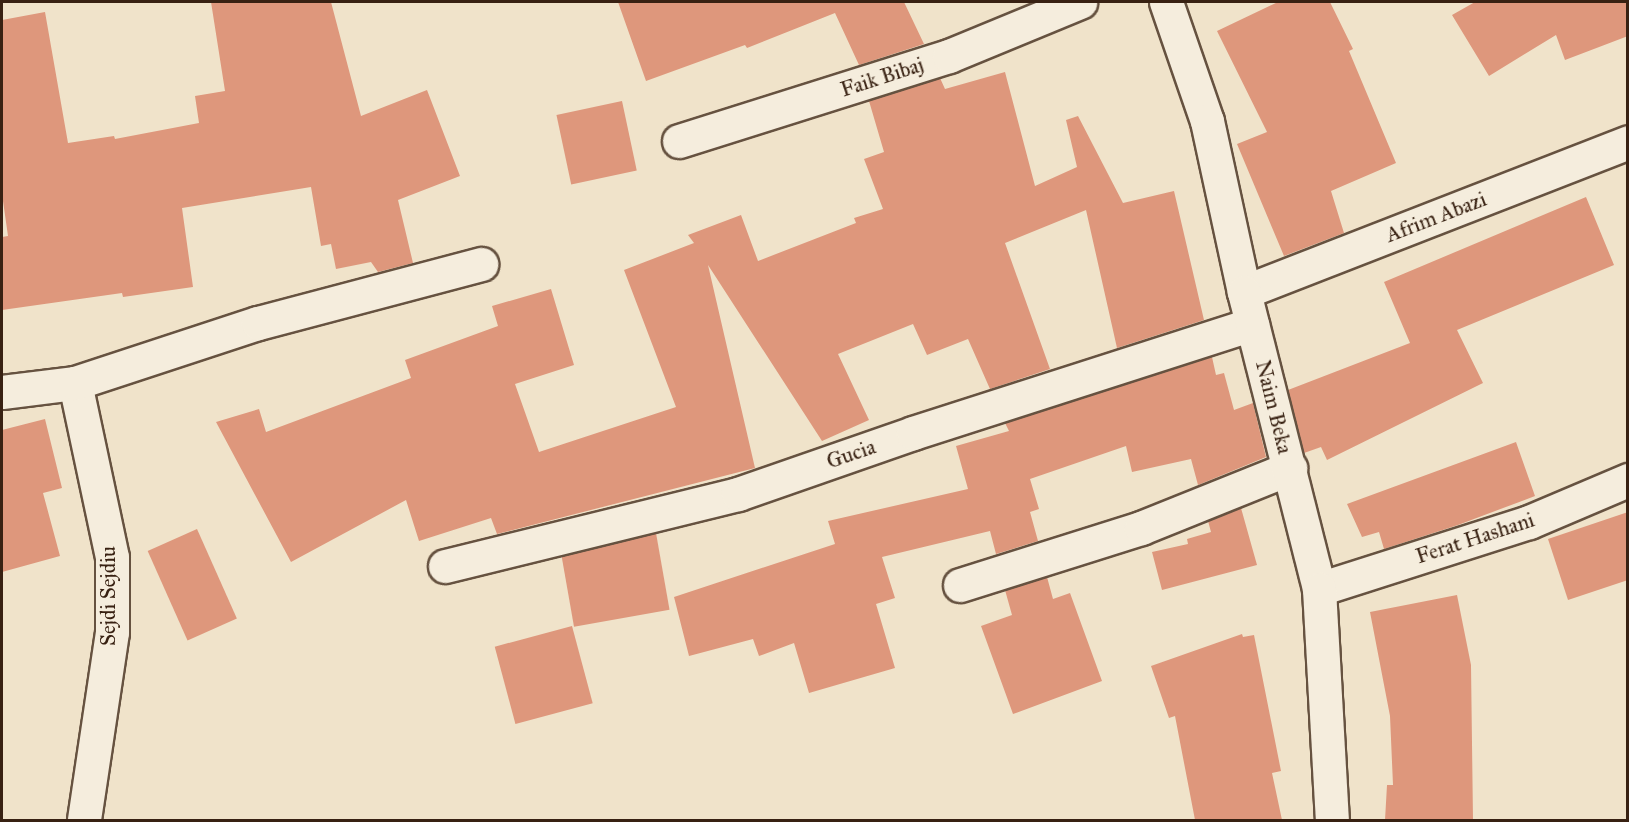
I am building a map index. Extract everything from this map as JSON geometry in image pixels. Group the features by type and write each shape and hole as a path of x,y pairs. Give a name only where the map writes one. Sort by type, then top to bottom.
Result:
{"street":[{"name":"Faik Bibaj","path":"679,141 949,56 1080,2"},
{"name":"Naim Beka","path":"1166,2 1207,121 1244,292 1319,589 1332,820"},
{"name":"Afrim Abazi","path":"1244,292 1628,142"},
{"path":"2,392 75,383 258,323 482,264"},
{"name":"Gucia","path":"445,566 738,494 913,433 1252,324"},
{"name":"Sejdi Sejdiu","path":"75,383 112,557 112,632 91,818"},
{"path":"960,585 1131,531 1290,468"},
{"name":"Ferat Hashani","path":"1319,589 1529,522 1628,480"}],"building":[{"path":"211,2 331,2 361,116 427,90 460,176 398,200 413,263 378,272 371,262 336,269 331,244 321,246 311,187 182,208 193,287 123,297 122,293 2,310 2,237 8,236 2,194 2,20 45,12 68,143 114,136 115,139 199,123 195,96 225,91"},
{"path":"618,2 904,2 924,44 859,65 835,13 747,48 745,45 646,81"},
{"path":"1278,2 1330,2 1353,49 1349,51 1396,163 1331,191 1344,233 1284,256 1237,144 1267,132 1217,31"},
{"path":"1475,2 1628,2 1628,36 1565,60 1556,35 1489,76 1452,15"},
{"path":"1005,72 1035,186 1077,167 1066,120 1078,116 1123,203 1174,191 1204,320 1117,348 1086,210 1005,243 1050,369 990,389 968,339 927,355 913,324 838,354 869,420 822,441 708,265 755,468 497,534 491,518 419,541 406,500 291,562 216,422 259,409 266,432 411,378 405,360 498,326 492,306 551,289 574,365 515,384 539,452 676,407 624,270 694,243 688,235 741,215 758,261 856,223 854,218 883,209 864,159 884,152 869,101 940,78 945,89"},
{"path":"622,101 637,170 571,184 556,115"},
{"path":"1586,197 1614,265 1457,330 1483,383 1327,460 1321,447 1304,453 1288,390 1410,343 1384,282"},
{"path":"1212,357 1216,375 1224,373 1234,410 1253,403 1266,457 1198,485 1191,459 1132,472 1126,446 1030,479 1039,509 1030,512 1038,541 996,554 990,531 882,557 895,598 876,604 895,668 809,693 794,643 759,656 753,639 689,656 674,597 835,544 828,521 968,489 956,446 1009,431 1005,423"},
{"path":"45,419 62,488 43,493 60,556 2,572 2,430"},
{"path":"1516,442 1535,496 1458,525 1384,549 1379,532 1362,537 1347,504"},
{"path":"1241,508 1257,565 1162,590 1152,552 1188,544 1187,539 1211,532 1208,521"},
{"path":"1628,512 1628,580 1568,600 1548,539"},
{"path":"197,529 237,619 188,640 148,551"},
{"path":"656,533 670,610 574,627 560,550"},
{"path":"1047,577 1053,599 1070,593 1102,681 1013,714 981,626 1012,615 1005,590"},
{"path":"1457,595 1471,665 1473,820 1385,820 1387,785 1393,785 1390,716 1370,612"},
{"path":"572,626 593,703 515,724 495,647"},
{"path":"1242,634 1243,637 1254,635 1281,771 1272,773 1282,820 1195,820 1175,716 1169,718 1151,666"}]}
